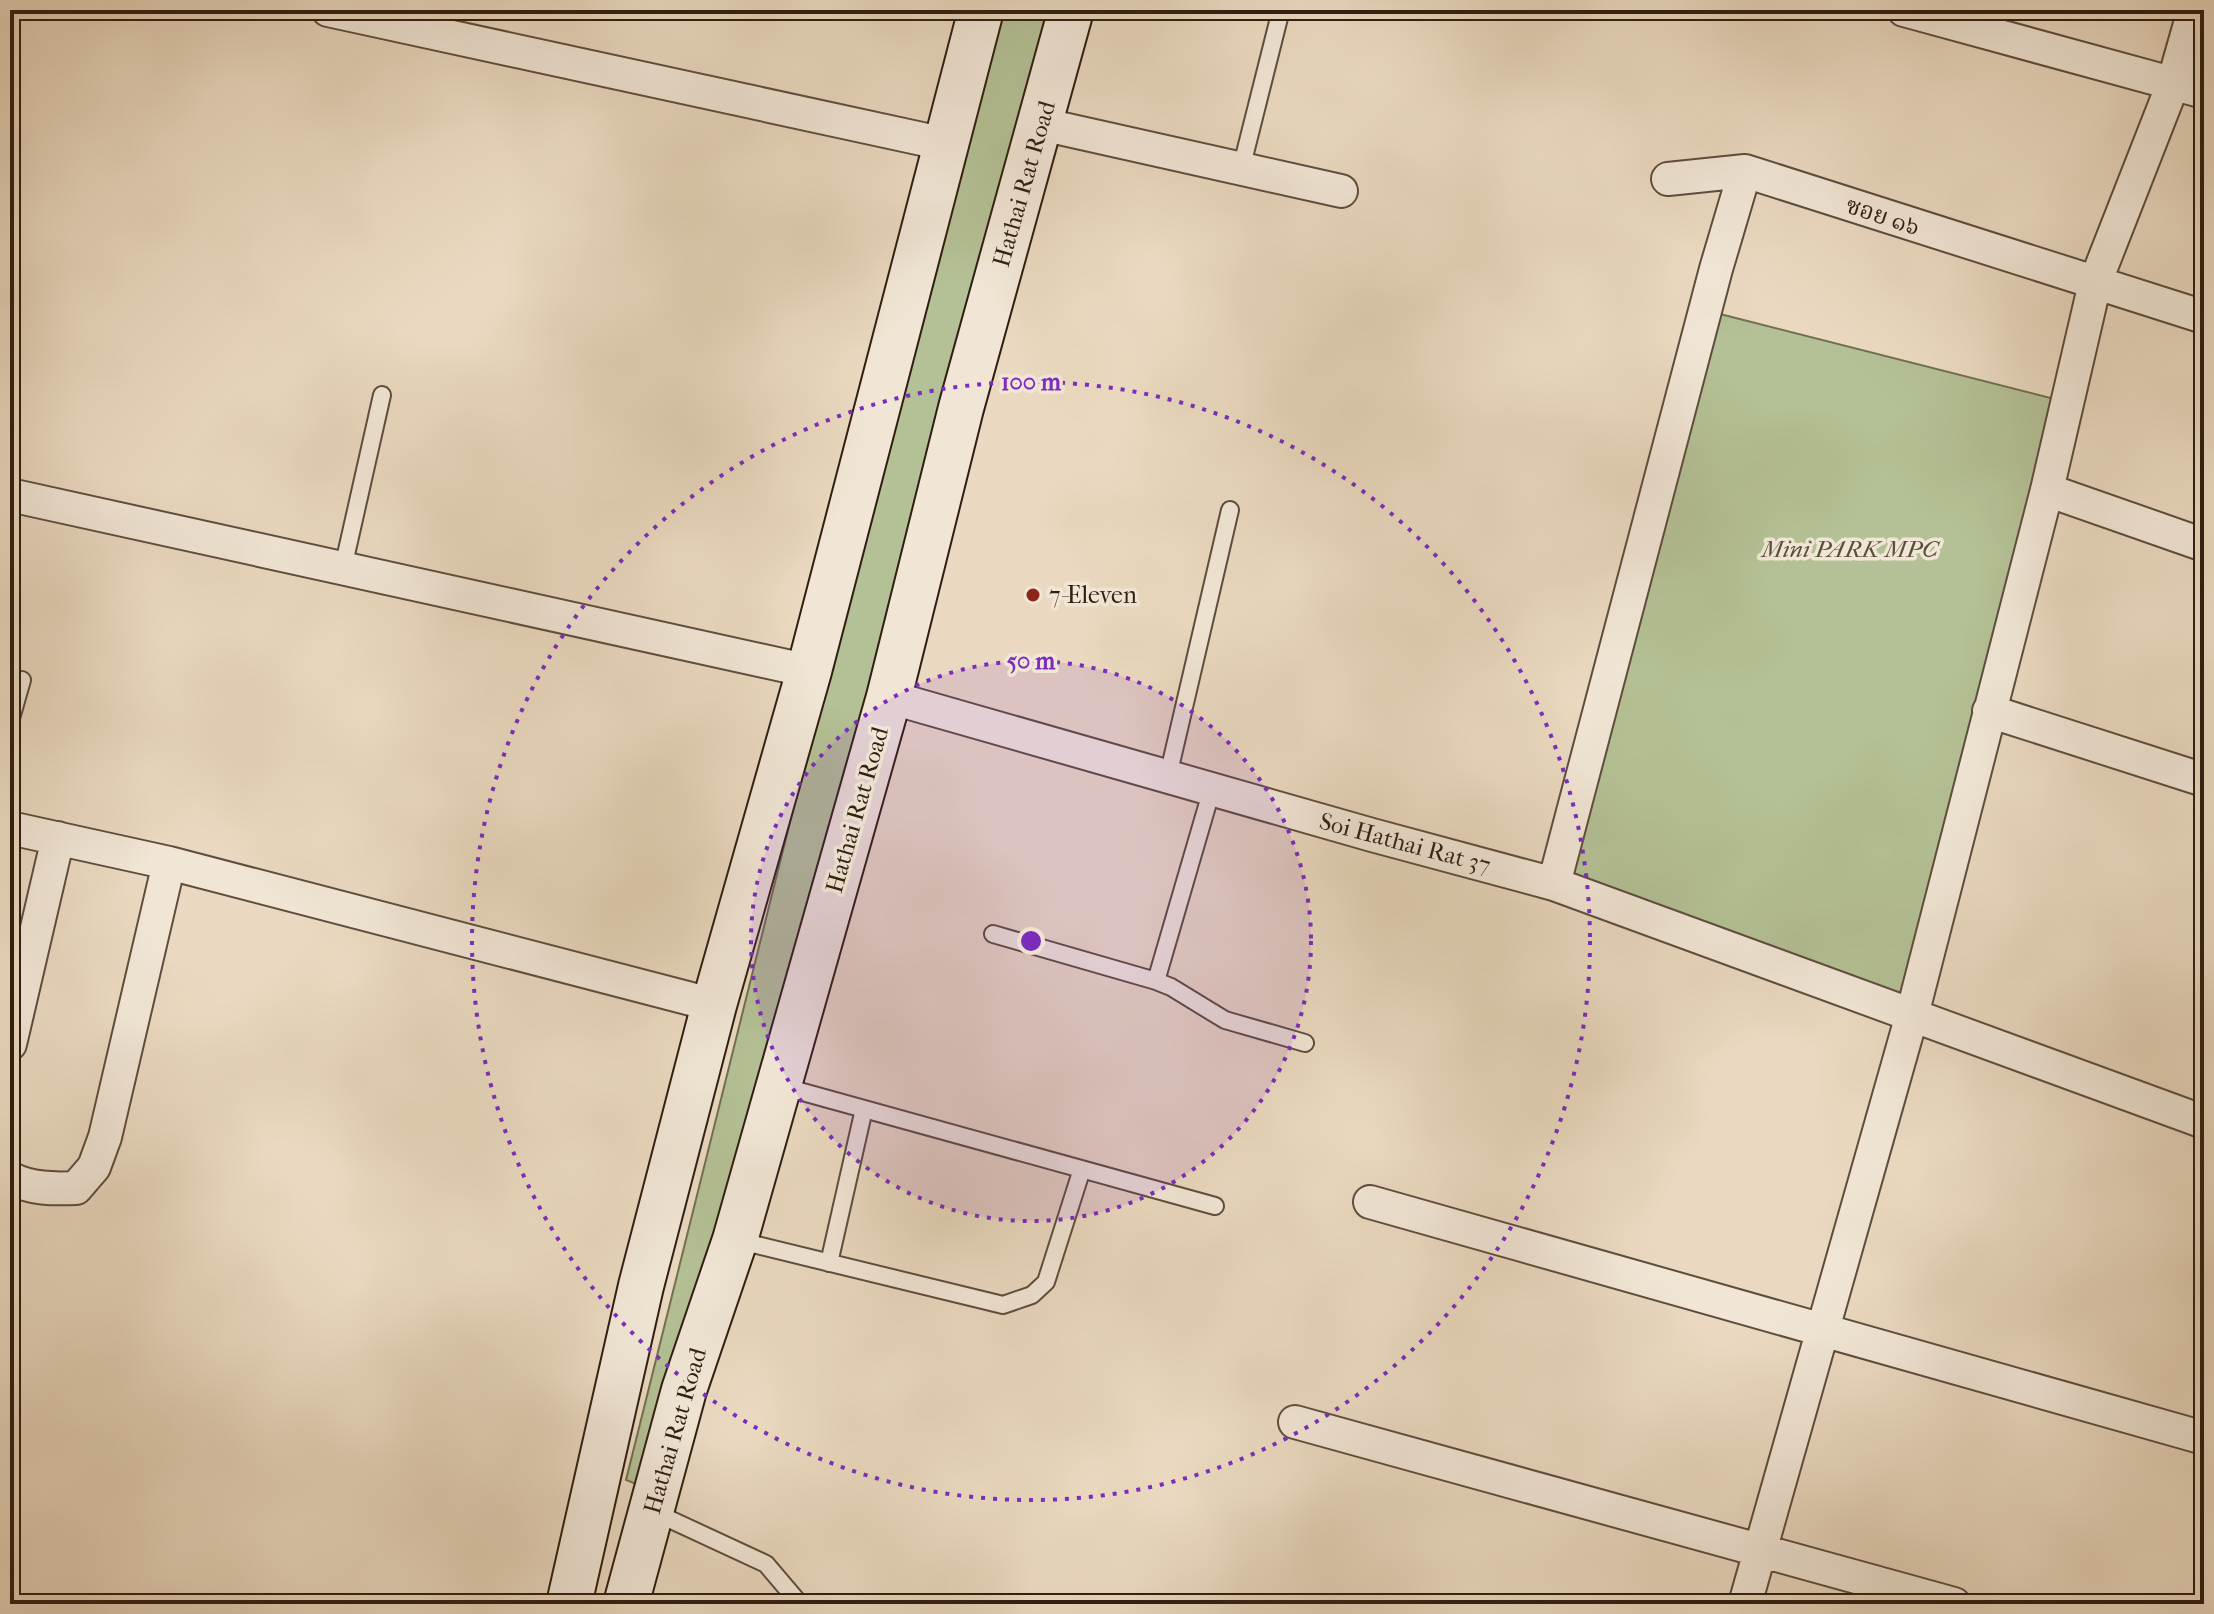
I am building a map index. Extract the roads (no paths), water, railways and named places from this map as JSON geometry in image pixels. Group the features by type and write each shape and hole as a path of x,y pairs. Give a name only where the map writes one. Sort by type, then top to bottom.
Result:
{"main road":[{"path":"569,1604 641,1286 714,1005 809,671 981,10"},
{"name":"Hathai Rat Road","path":"626,1604 684,1390 735,1240 889,697 961,408 1071,10"}],"street":[{"path":"328,10 945,144"},
{"path":"1904,10 2204,92"},
{"path":"1745,1604 1912,1015 2047,490 2095,283 2173,84 2194,10"},
{"path":"1041,124 1341,191"},
{"path":"1554,884 1716,269 1745,171"},
{"name":"ซอย ๑๖","path":"1668,179 1745,171 2204,317"},
{"path":"2047,490 2204,545"},
{"path":"10,495 809,671"},
{"name":"Soi Hathai Rat 37","path":"889,697 1554,884 2204,1122"},
{"path":"1989,711 2204,780"},
{"path":"10,828 169,863 714,1005"},
{"path":"10,1044 58,838"},
{"path":"10,1178 21,1184 55,1189 76,1188 94,1167 105,1137 169,863"},
{"path":"1370,1202 2204,1438"},
{"path":"1295,1422 1954,1604"}],"lane":[{"path":"1241,169 1281,10"},
{"path":"343,568 382,395"},
{"path":"1168,776 1230,510"},
{"path":"10,722 22,680"},
{"path":"1156,981 1212,789"},
{"path":"993,934 1156,981 1225,1020 1305,1043"},
{"path":"780,1085 1215,1206"},
{"path":"829,1263 864,1109"},
{"path":"735,1240 1003,1305 1032,1295 1046,1282 1082,1169"},
{"path":"653,1511 766,1564 800,1604"}],"place":[{"name":"7-Eleven","path":"1033,595"}],"park label":[{"name":"Mini PARK MPC","path":"1850,549"}]}
